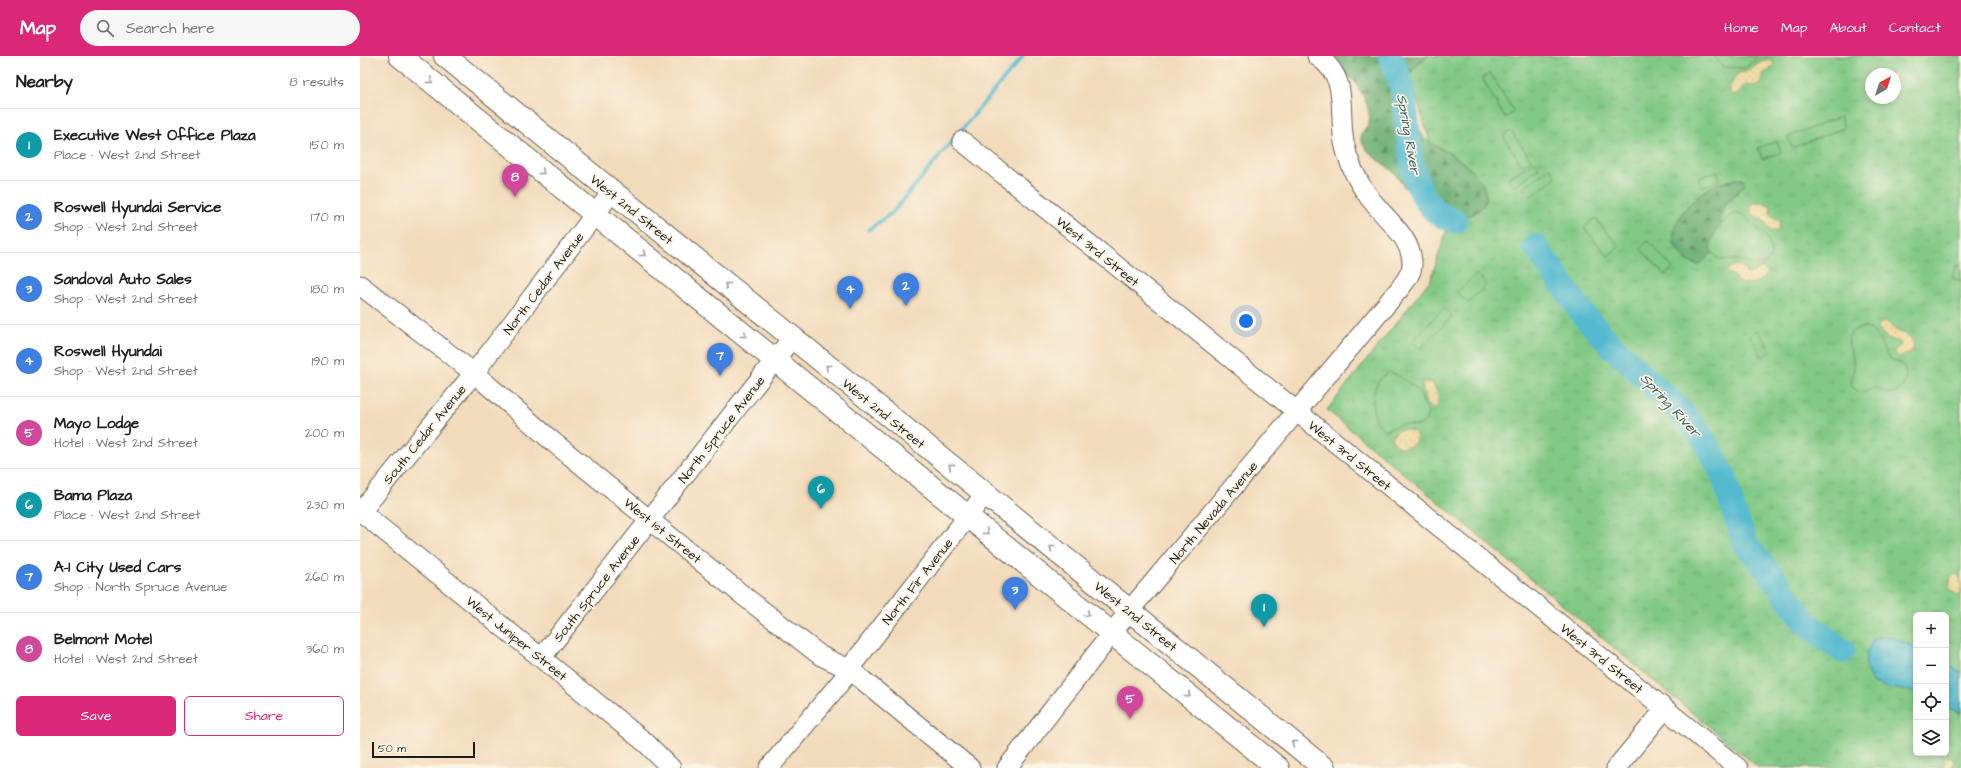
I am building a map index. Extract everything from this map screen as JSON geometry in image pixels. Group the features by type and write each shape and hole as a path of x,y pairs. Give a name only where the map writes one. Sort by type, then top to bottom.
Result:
{"main road":[{"path":"400,56 1278,768"},
{"name":"West 2nd Street","path":"445,56 1324,768"}],"street":[{"name":"North Nevada Avenue","path":"1007,768 1130,610 1402,287 1411,271 1412,254 1406,241 1370,198 1353,170 1344,141 1342,97 1337,80 1329,67 1317,56"},
{"name":"West 3rd Street","path":"962,141 1738,768"},
{"name":"North Cedar Avenue","path":"474,373 612,192"},
{"name":"West 1st Street","path":"360,285 474,373 552,441 745,597 822,656 849,669 970,768"},
{"name":"North Spruce Avenue","path":"650,519 792,338"},
{"name":"South Cedar Avenue","path":"360,512 474,373"},
{"name":"North Fir Avenue","path":"769,768 849,672 849,669 985,494"},
{"name":"West Juniper Street","path":"360,512 542,657 646,743 671,768"},
{"name":"South Spruce Avenue","path":"542,657 650,519"},
{"path":"1616,768 1665,709"}],"green space":[{"path":"1312,56 1428,56 1413,70 1409,76 1408,82 1411,108 1417,126 1427,140 1454,156 1470,168 1477,176 1486,192 1486,200 1482,207 1471,215 1457,215 1453,214 1431,196 1411,192 1406,189 1395,174 1373,156 1362,143 1361,134 1368,125 1369,111 1361,92 1354,81 1343,74 1326,68"},
{"path":"1405,56 1961,56 1961,768 1759,768 1327,410 1431,279 1447,229 1430,143"},
{"path":"1714,56 1759,56 1745,68 1723,67"},
{"path":"1490,73 1514,112 1505,118 1482,78"},
{"path":"1840,117 1844,128 1792,148 1788,137"},
{"path":"1511,131 1531,160 1522,165 1503,136"},
{"path":"1777,141 1781,152 1762,159 1758,148"},
{"path":"1534,161 1539,168 1514,186 1508,178"},
{"path":"1550,168 1556,177 1530,197 1523,188"},
{"path":"1717,171 1720,180 1702,187 1698,178"},
{"path":"1737,179 1743,179 1745,185 1724,206 1719,221 1720,229 1715,250 1699,265 1690,262 1679,252 1674,243 1673,234 1681,214 1697,197 1713,186"},
{"path":"1732,214 1744,215 1767,238 1771,252 1768,261 1756,265 1739,260 1723,260 1717,257 1710,249 1717,229"},
{"path":"1595,218 1619,247 1608,256 1584,228"},
{"path":"1648,241 1673,268 1665,275 1640,248"},
{"path":"1956,265 1961,267 1961,281 1952,278"},
{"path":"1476,274 1487,284 1468,303 1457,293"},
{"path":"1444,308 1452,316 1420,349 1412,341"},
{"path":"1864,327 1876,334 1889,357 1904,367 1906,371 1904,384 1901,388 1894,392 1884,392 1876,387 1860,393 1852,387 1854,365 1848,342 1849,337 1851,333"},
{"path":"1758,330 1771,352 1762,357 1750,335"},
{"path":"1390,372 1399,376 1418,390 1428,412 1426,420 1419,426 1402,424 1385,430 1379,425 1373,409 1374,391 1378,382 1383,376"}],"sand":[{"path":"1767,59 1771,60 1774,64 1769,71 1762,74 1761,83 1759,86 1745,85 1739,93 1734,95 1730,94 1730,86 1738,73 1746,72"},
{"path":"1752,203 1765,203 1771,206 1770,214 1780,222 1778,231 1770,231 1763,220 1752,213"},
{"path":"1738,265 1742,266 1746,273 1750,274 1762,268 1768,272 1763,278 1756,282 1744,284 1737,281 1733,275 1726,272 1730,267"},
{"path":"1884,321 1889,323 1896,330 1906,334 1913,341 1914,345 1911,352 1898,357 1894,353 1901,345 1900,342 1887,338 1880,332 1878,328 1879,324"},
{"path":"1425,382 1431,382 1437,391 1438,402 1436,409 1429,407 1422,386"},
{"path":"1404,429 1415,432 1417,437 1412,445 1398,447 1391,439 1396,432"},
{"path":"1956,574 1961,579 1961,593 1957,595 1949,589 1951,576"},
{"path":"1949,756 1954,760 1952,768 1943,768 1944,760"}],"water":[{"path":"1889,636 1913,646 1913,692 1888,688 1872,682 1867,670 1866,654 1875,637"},
{"path":"1949,665 1961,673 1961,713 1949,708"}],"waterway":[{"path":"868,230 893,212 1023,56"},
{"name":"Spring River","path":"1390,56 1398,74 1403,93 1410,153 1417,183 1432,208 1442,216 1455,221"},
{"name":"Spring River","path":"1535,246 1585,317 1610,344 1682,413 1702,437 1724,477 1735,515 1747,546 1774,578 1806,623 1843,651"}],"place":[{"name":"Belmont Motel","path":"515,197"},
{"name":"Roswell Hyundai Service","path":"906,306"},
{"name":"Roswell Hyundai","path":"850,309"},
{"name":"A-1 City Used Cars","path":"720,376"},
{"name":"Bama Plaza","path":"821,509"},
{"name":"Sandoval Auto Sales","path":"1015,610"},
{"name":"Executive West Office Plaza","path":"1264,627"},
{"name":"Mayo Lodge","path":"1130,719"}]}
